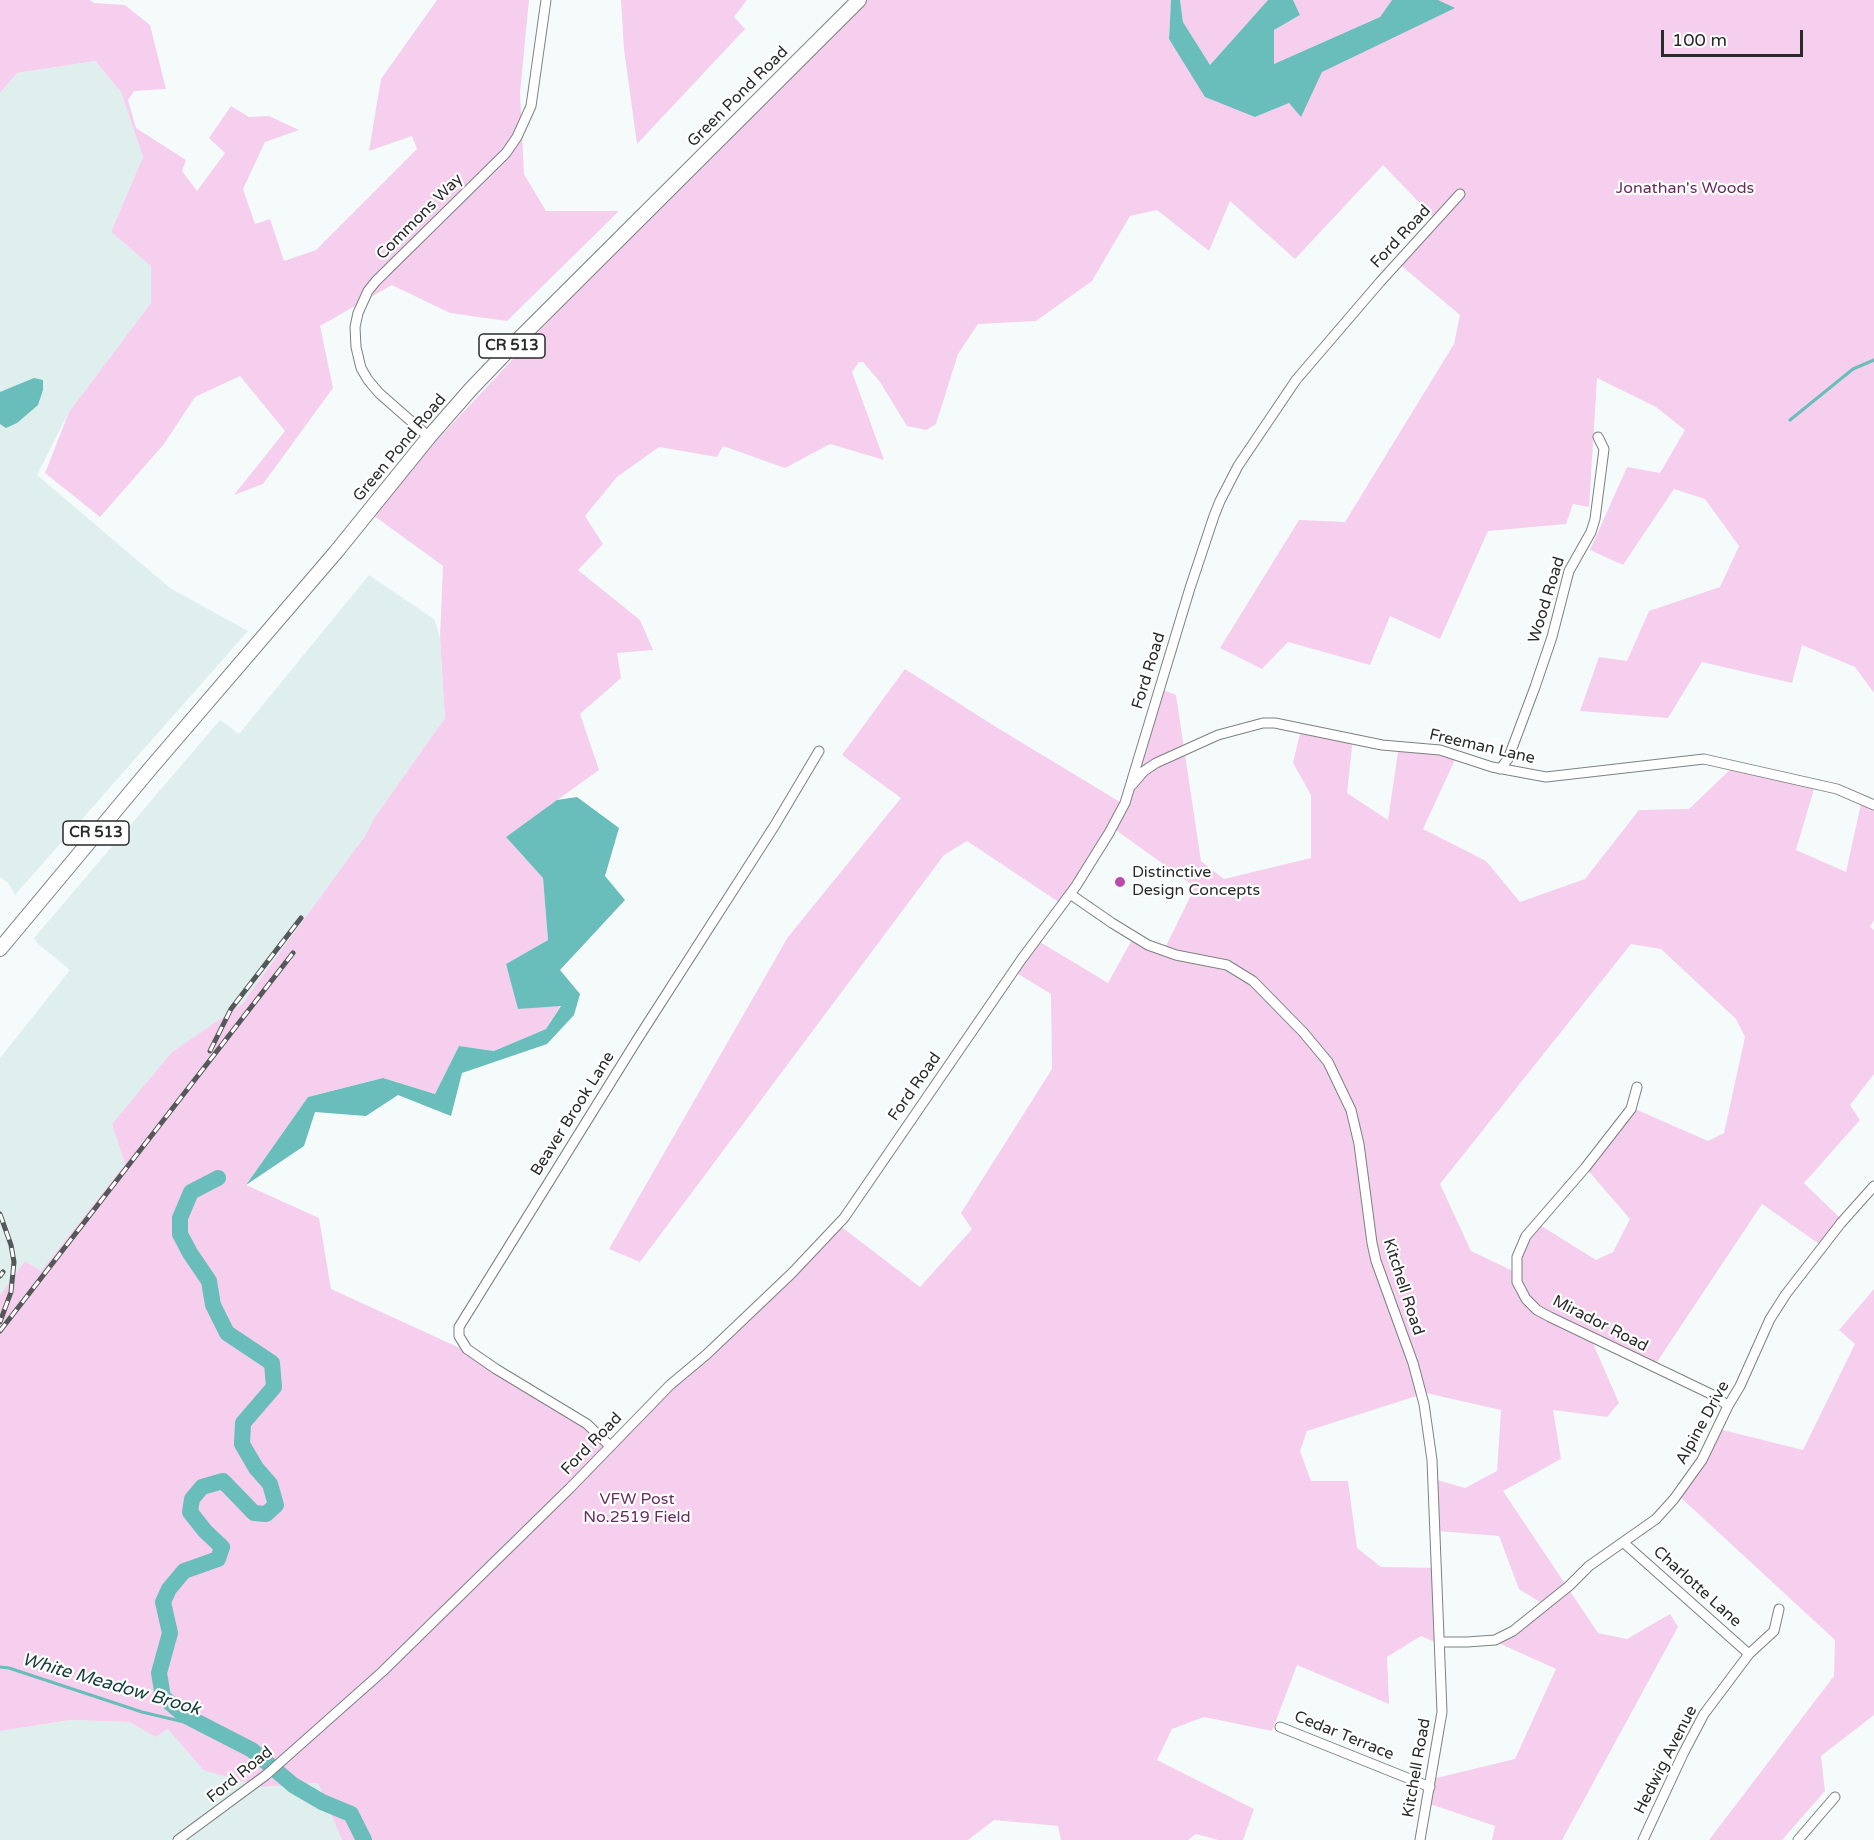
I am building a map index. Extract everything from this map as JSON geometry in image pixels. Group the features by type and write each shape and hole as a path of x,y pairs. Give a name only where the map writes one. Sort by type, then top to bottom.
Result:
{"main road":[{"name":"Green Pond Road","path":"0,949 150,768 336,552 429,437 517,341 859,0"}],"street":[{"name":"Commons Way","path":"429,437 379,393 368,380 361,368 356,347 357,320 368,291 506,153 517,137 531,106 546,0"},
{"name":"Ford Road","path":"178,1840 266,1775 382,1672 570,1488 670,1385 707,1354 792,1273 844,1218 1021,960 1070,894 1109,833 1125,803 1190,588 1220,501 1238,466 1269,417 1316,356 1460,194"},
{"name":"Wood Road","path":"1500,769 1508,759 1535,687 1552,637 1569,571 1591,532 1595,519 1604,449 1598,437"},
{"name":"Freeman Lane","path":"1130,787 1144,771 1170,756 1218,735 1263,723 1296,727 1382,745 1440,750 1500,769 1546,777 1704,759 1837,789 1874,805"},
{"name":"Beaver Brook Lane","path":"610,1446 587,1424 467,1349 459,1336 459,1327 636,1040 768,835 819,751"},
{"name":"Kitchell Road","path":"1070,894 1148,945 1176,955 1227,965 1241,973 1264,991 1328,1062 1352,1110 1356,1125 1368,1223 1376,1261 1413,1363 1424,1404 1431,1460 1442,1712 1420,1840"},
{"name":"Mirador Road","path":"1637,1088 1631,1109 1585,1168 1526,1236 1517,1257 1517,1282 1526,1299 1537,1310 1715,1396 1728,1406"},
{"name":"Alpine Drive","path":"1440,1642 1495,1640 1513,1630 1569,1586 1588,1566 1656,1519 1674,1499 1702,1460 1740,1386 1770,1319 1786,1294 1841,1223 1874,1186"},
{"name":"Charlotte Lane","path":"1624,1543 1749,1654"},
{"name":"Hedwig Avenue","path":"1643,1840 1704,1714 1749,1654 1774,1631 1779,1609"},
{"name":"Cedar Terrace","path":"1280,1727 1430,1787"},
{"path":"1798,1840 1834,1797"}],"shaded area":[{"path":"95,61 121,92 143,157 111,232 151,266 151,303 69,412 37,475 170,588 248,631 15,895 9,884 0,877 0,93 17,73"},
{"path":"369,575 434,619 440,637 445,718 375,817 365,836 242,1004 172,1052 112,1124 125,1164 41,1271 25,1261 0,1295 0,1058 70,970 34,938 220,720 239,734"},
{"path":"71,1720 129,1722 156,1737 168,1729 203,1770 262,1787 318,1783 342,1840 0,1840 0,1731"}],"green space":[{"path":"0,0 90,0 94,3 125,5 150,25 166,89 134,91 128,100 136,128 186,160 182,171 197,191 225,153 209,138 231,106 249,117 269,116 299,130 265,142 243,189 255,224 270,219 284,261 316,250 417,149 412,136 369,151 381,79 437,0 529,0 520,93 524,174 546,211 619,211 507,321 450,313 392,285 320,326 333,388 263,484 234,495 285,431 240,376 195,397 164,444 100,517 45,473 69,412 151,303 151,266 111,232 143,157 121,92 95,61 17,73 0,93"},
{"path":"621,0 747,0 734,17 745,29 637,144 624,49"},
{"path":"867,0 1171,0 1169,39 1255,117 1289,103 1301,116 1301,81 1403,0 1874,0 1874,693 1855,667 1802,645 1792,683 1702,662 1668,718 1580,711 1599,657 1627,661 1649,611 1720,587 1739,546 1705,499 1674,489 1623,565 1590,550 1627,467 1660,473 1685,430 1656,407 1597,378 1589,507 1573,504 1566,524 1488,531 1440,639 1390,616 1370,665 1288,642 1262,669 1220,648 1299,520 1345,522 1454,344 1460,315 1398,263 1438,222 1383,165 1295,259 1230,201 1209,251 1157,210 1130,216 1092,281 1036,321 978,324 958,354 936,424 926,430 907,426 880,382 863,362 859,362 852,372 884,460 830,444 785,468 723,446 717,457 659,447 617,477 585,516 603,544 578,570 640,620 653,650 617,653 621,678 580,714 599,770 506,837 543,878 548,940 506,964 519,1009 561,1005 546,1029 494,1051 459,1046 435,1094 383,1078 308,1097 246,1185 319,1218 331,1289 462,1349 614,1446 839,1225 920,1287 972,1229 961,1213 1052,1069 1051,994 1015,972 1035,939 1108,983 1134,936 1164,950 1195,887 1113,828 1063,905 967,841 944,855 640,1262 609,1249 788,937 901,798 842,755 905,669 1125,805 1161,689 1176,695 1201,861 1224,879 1311,858 1311,795 1293,763 1302,725 1353,738 1347,793 1388,820 1399,745 1458,753 1423,829 1486,861 1520,902 1585,879 1639,810 1689,809 1735,765 1816,782 1796,850 1846,872 1862,799 1874,805 1874,920 1870,927 1874,930 1874,1074 1850,1105 1860,1120 1804,1183 1843,1221 1822,1246 1762,1204 1653,1368 1589,1334 1619,1403 1607,1417 1553,1410 1561,1459 1503,1491 1598,1633 1627,1639 1670,1614 1678,1627 1562,1840 1492,1840 1495,1826 1430,1804 1436,1778 1515,1759 1556,1669 1492,1640 1543,1604 1519,1589 1499,1536 1438,1531 1434,1479 1465,1488 1497,1471 1501,1410 1426,1393 1307,1431 1300,1451 1311,1481 1348,1481 1357,1548 1381,1567 1441,1568 1444,1646 1421,1636 1387,1657 1389,1704 1297,1665 1272,1731 1204,1717 1172,1729 1157,1760 1254,1809 1243,1840 1218,1840 1196,1834 1188,1840 1061,1840 1058,1826 994,1820 968,1840 342,1840 318,1783 262,1787 203,1770 168,1729 156,1737 129,1722 71,1720 0,1731 0,1295 25,1261 41,1271 125,1164 112,1124 172,1052 242,1004 365,836 375,817 445,718 440,637 443,566 373,515 426,452 581,286","holes":["1631,944 1661,949 1736,1019 1745,1037 1724,1133 1708,1141 1635,1109 1585,1167 1630,1219 1613,1252 1596,1260 1535,1222 1517,1273 1471,1251 1440,1184"]},
{"path":"1180,0 1268,0 1210,65 1183,22"},
{"path":"1293,0 1392,0 1380,17 1274,64 1274,30 1300,15"},
{"path":"1874,1289 1874,1715 1821,1756 1825,1791 1782,1840 1709,1840 1834,1676 1835,1640 1678,1495 1719,1429 1803,1450 1855,1344 1839,1330"}],"water":[{"path":"1171,0 1180,0 1183,22 1210,65 1268,0 1293,0 1300,15 1274,30 1274,64 1380,17 1392,0 1438,0 1455,8 1322,72 1301,117 1289,103 1255,117 1205,97 1169,39"},
{"path":"34,378 43,380 43,390 38,405 17,423 6,428 0,424 0,392"},
{"path":"577,797 619,828 605,876 625,900 560,970 580,994 574,1015 547,1044 462,1073 451,1116 398,1095 366,1116 315,1112 304,1146 246,1185 308,1097 383,1078 435,1094 459,1046 494,1051 546,1029 561,1006 518,1009 506,964 548,940 543,878 506,837 557,800"}],"waterway":[{"path":"1790,420 1853,369 1874,360"},
{"path":"218,1178 191,1192 180,1218 180,1234 209,1281 213,1305 227,1333 272,1363 274,1387 243,1423 242,1444 256,1468 270,1484 276,1505 266,1514 254,1513 223,1481 202,1487 192,1499 190,1512 222,1547 218,1559 184,1571 169,1589 163,1602 170,1633 159,1673 163,1697 184,1715 252,1750 293,1785 322,1802 351,1814 364,1840"},
{"name":"White Meadow Brook","path":"0,1667 142,1712 214,1729"}],"railway":[{"path":"210,1051 231,1009 301,918"},
{"path":"0,1331 293,953"},
{"path":"0,1214 11,1245 14,1262 11,1292 0,1322"},
{"path":"0,1276 3,1272"}],"place":[{"name":"Distinctive Design Concepts","path":"1120,882"}],"park label":[{"name":"Jonathan's Woods","path":"1685,189"},
{"name":"VFW Post No.2519 Field","path":"637,1509"}]}
